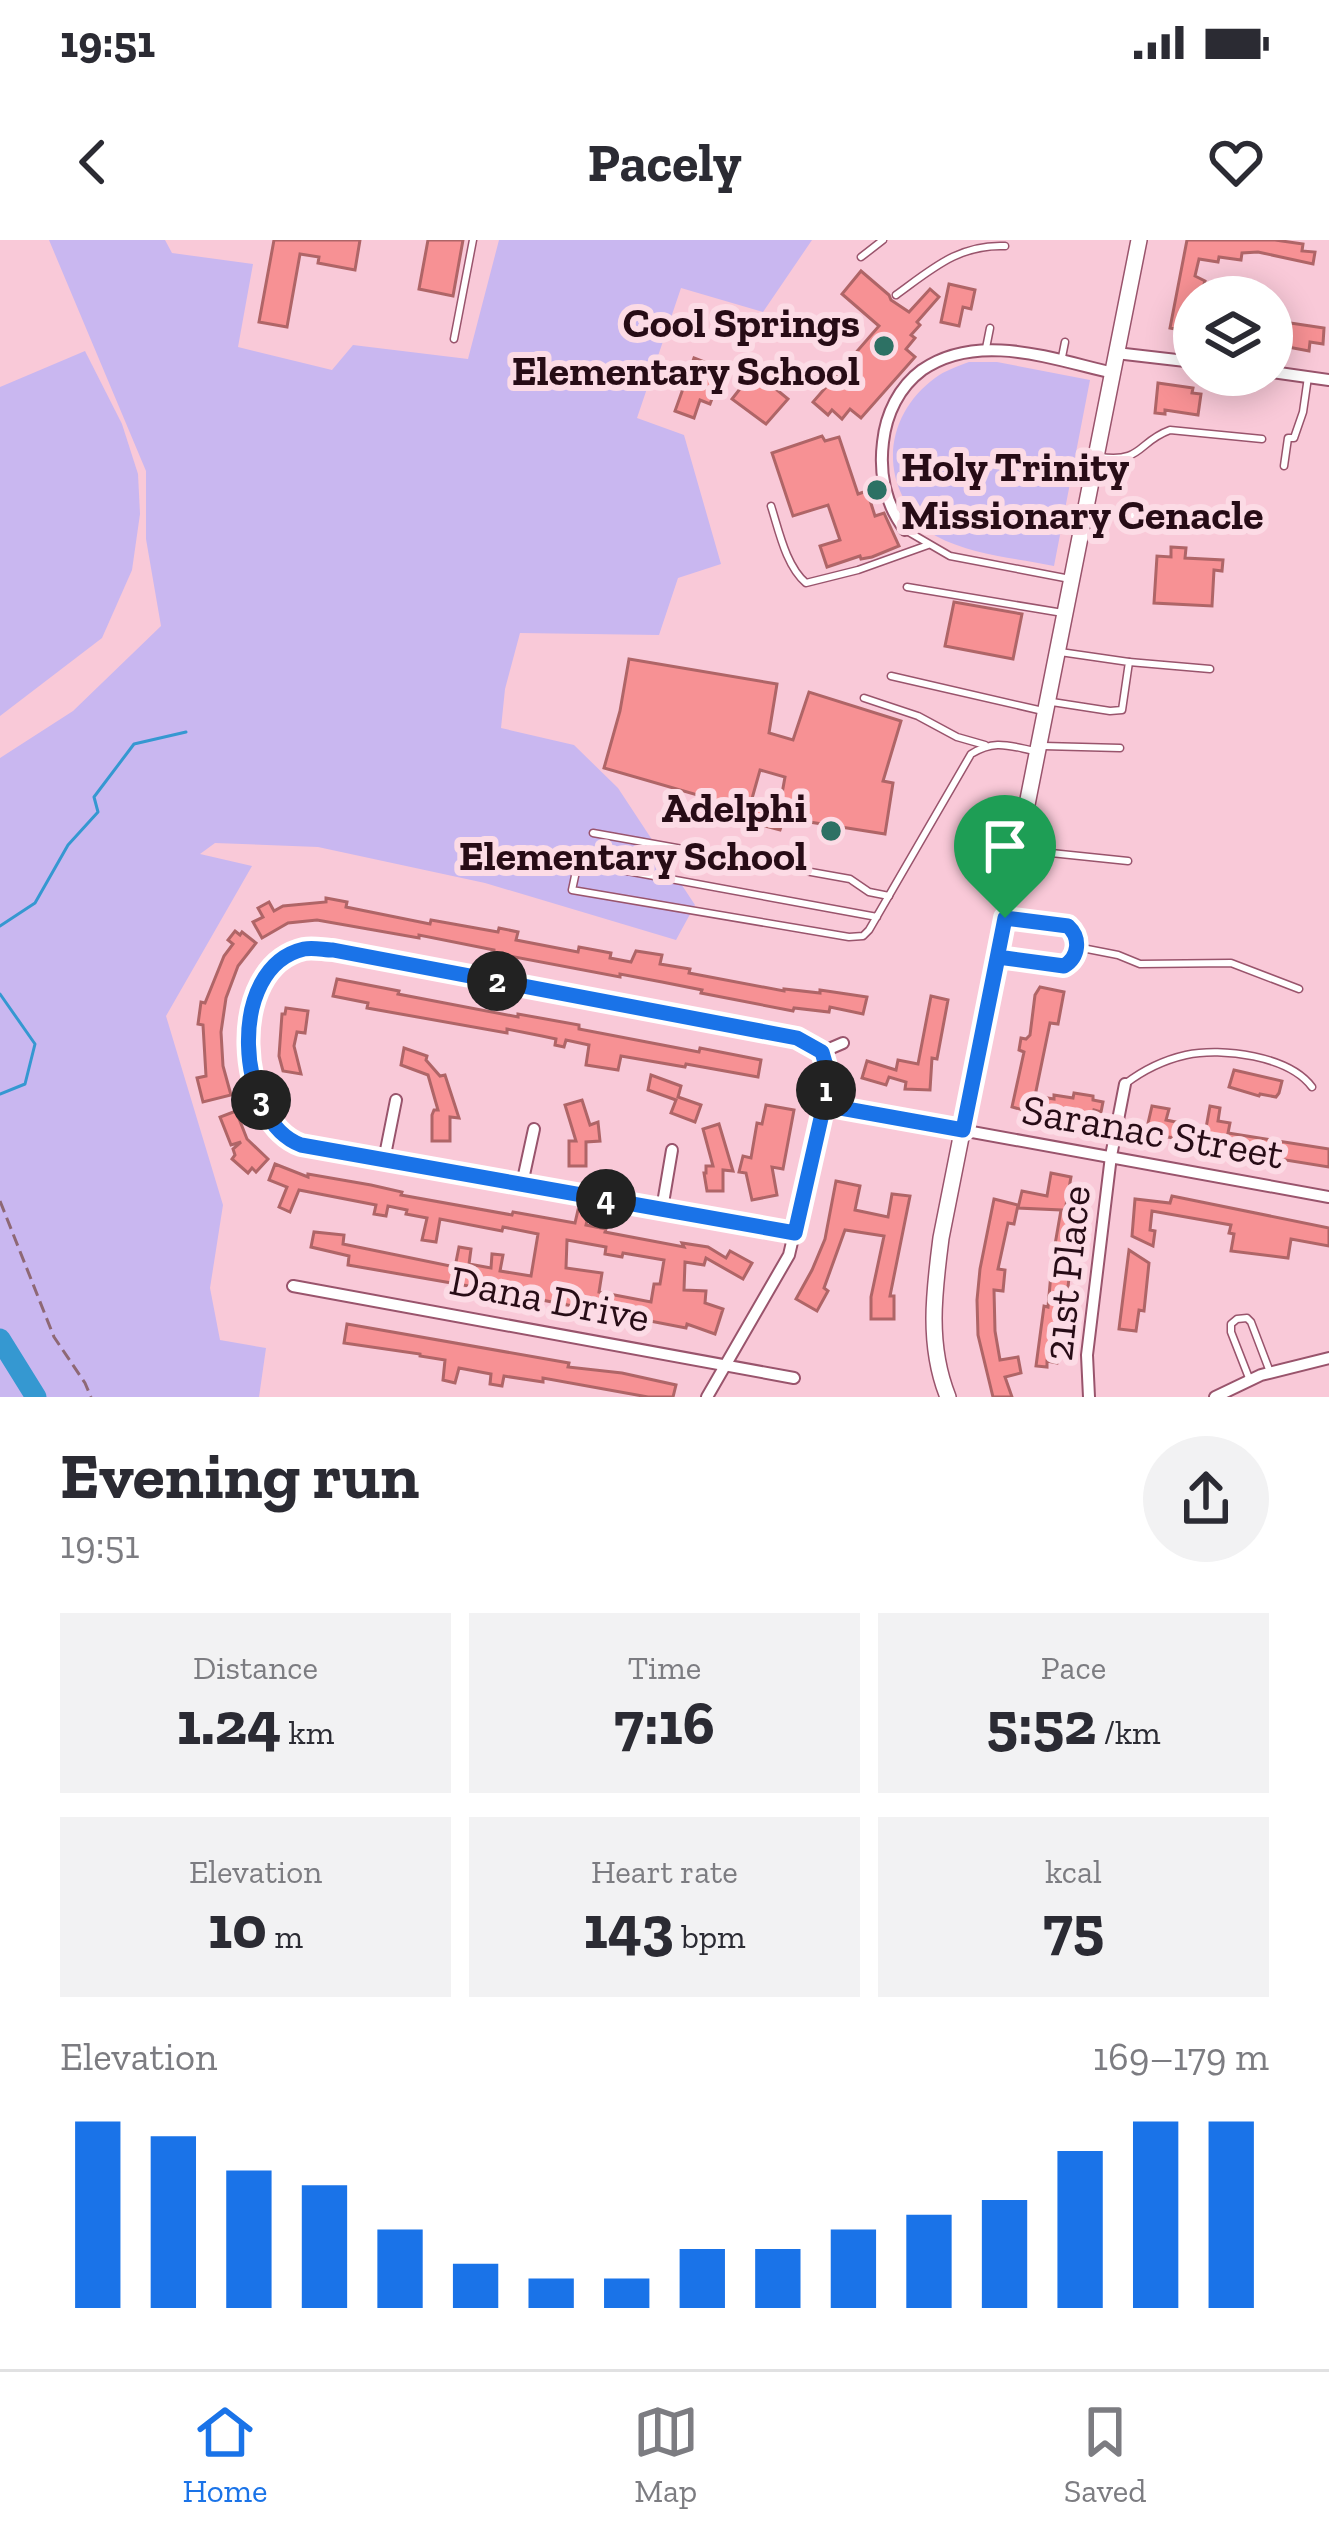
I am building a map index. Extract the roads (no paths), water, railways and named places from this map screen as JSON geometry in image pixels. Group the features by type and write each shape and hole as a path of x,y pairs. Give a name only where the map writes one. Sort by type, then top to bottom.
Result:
{"main road":[{"path":"947,1397 933,1322 941,1238 1139,240"}],"street":[{"path":"905,530 884,484 882,451 890,410 905,386 934,362 986,350 1112,373"},
{"path":"1116,352 1173,359"},
{"path":"1293,375 1329,380"},
{"path":"707,1397 784,1268 795,1233 824,1105 822,1052 797,1038 314,949 290,955 267,974 252,1005 250,1061 262,1106 286,1140 795,1233"},
{"path":"822,1052 843,1043"},
{"name":"21st Place","path":"1089,1397 1087,1355 1111,1156 1125,1084"},
{"path":"385,1160 396,1100"},
{"name":"Saranac Street","path":"824,1105 1329,1197"},
{"path":"522,1184 534,1129"},
{"path":"662,1209 672,1150"},
{"name":"Dana Drive","path":"293,1286 794,1378"},
{"path":"1215,1397 1270,1372 1329,1358"}],"lane":[{"path":"454,339 473,240"},
{"path":"861,257 883,240"},
{"path":"896,295 960,252 981,245 1005,246"},
{"path":"986,350 990,328"},
{"path":"1061,361 1065,342"},
{"path":"1284,466 1288,437 1294,438 1299,428 1308,377"},
{"path":"1097,456 1128,458 1170,430 1262,439"},
{"path":"771,506 786,551 806,583 928,545"},
{"path":"1087,511 1250,530"},
{"path":"905,530 970,562 1074,580"},
{"path":"907,587 1067,613"},
{"path":"1060,652 1210,669"},
{"path":"891,676 1047,706 1110,711 1122,710 1129,662"},
{"path":"864,698 985,745"},
{"path":"877,917 578,862 572,890 862,936 877,917 971,754 995,743 1039,749 1120,748"},
{"path":"593,833 850,879 868,892 889,896"},
{"path":"1019,850 1128,861"},
{"path":"998,957 1064,966 1077,947 1075,933 1068,926 1005,918"},
{"path":"1077,947 1140,964 1231,963 1299,989"},
{"path":"1125,1084 1184,1055 1209,1052 1281,1064 1302,1074 1312,1087"},
{"path":"1250,1379 1231,1332 1237,1319 1251,1322 1270,1372"}],"waterway":[{"path":"0,926 35,903 68,845 98,812 94,797 134,744 186,732"},
{"path":"0,994 35,1044 25,1084 0,1094"},
{"path":"0,1339 36,1397"}],"place":[{"name":"Cool Springs Elementary School","path":"884,346"},
{"name":"Holy Trinity Missionary Cenacle","path":"877,490"},
{"name":"Adelphi Elementary School","path":"831,831"}]}
